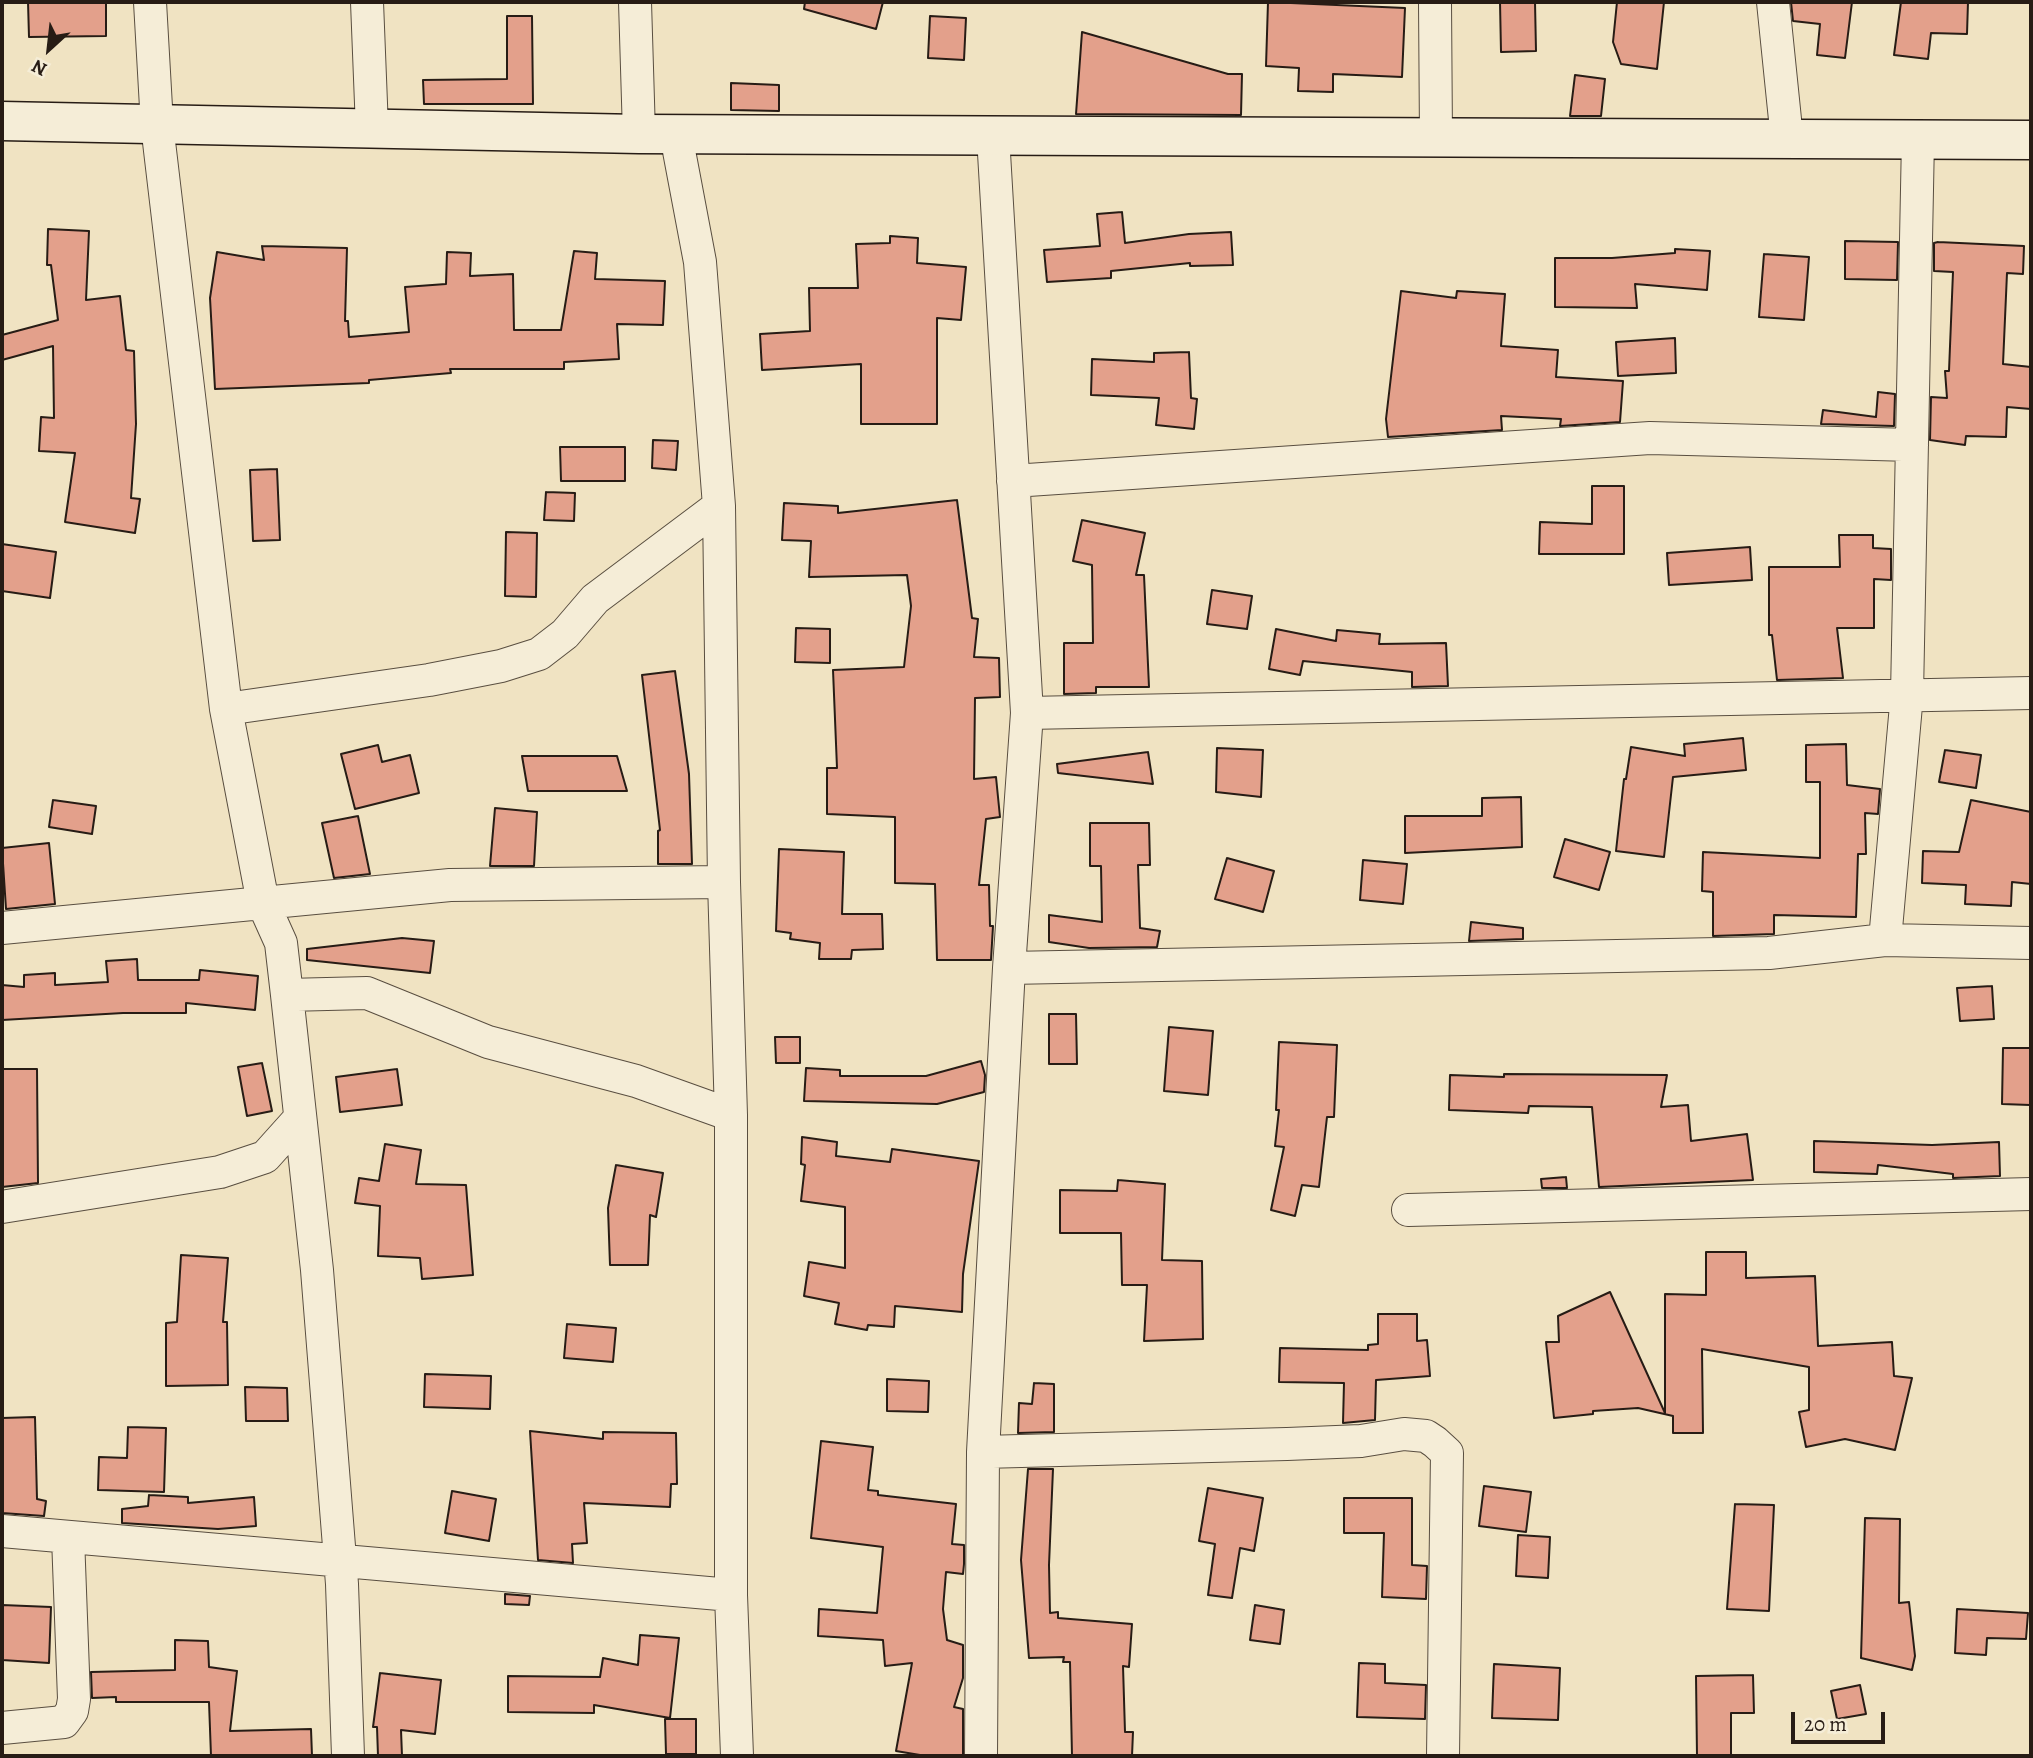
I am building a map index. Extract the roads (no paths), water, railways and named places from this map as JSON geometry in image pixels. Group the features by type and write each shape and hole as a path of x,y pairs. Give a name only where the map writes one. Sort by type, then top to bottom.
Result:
{"main road":[{"path":"2,121 676,135 2031,140"}],"street":[{"path":"150,2 157,125 226,709 263,903 281,943 287,995 317,1270 340,1560 348,1756"},
{"path":"367,2 372,129"},
{"path":"635,2 639,134"},
{"path":"1435,2 1436,138"},
{"path":"1773,2 1787,139"},
{"path":"676,135 700,261 719,506 724,882 731,1115 731,1595 737,1756"},
{"path":"981,1756 983,1452 1009,968 1027,713 993,136"},
{"path":"1885,940 1907,694 1918,139"},
{"path":"1013,481 1650,438 1912,445"},
{"path":"226,709 429,680 501,666 539,654 565,634 595,598 719,506"},
{"path":"1027,713 2031,693"},
{"path":"2,928 450,885 724,882"},
{"path":"1009,968 1769,953 1885,940 2031,943"},
{"path":"287,995 367,993 488,1042 636,1081 731,1115"},
{"path":"2,1207 220,1172 265,1157 300,1118"},
{"path":"1408,1210 2031,1194"},
{"path":"983,1452 1287,1444 1361,1441 1404,1434 1426,1436 1447,1453 1443,1756"},
{"path":"2,1531 731,1595"},
{"path":"2,1728 64,1722 72,1711 75,1699 68,1537"}]}
